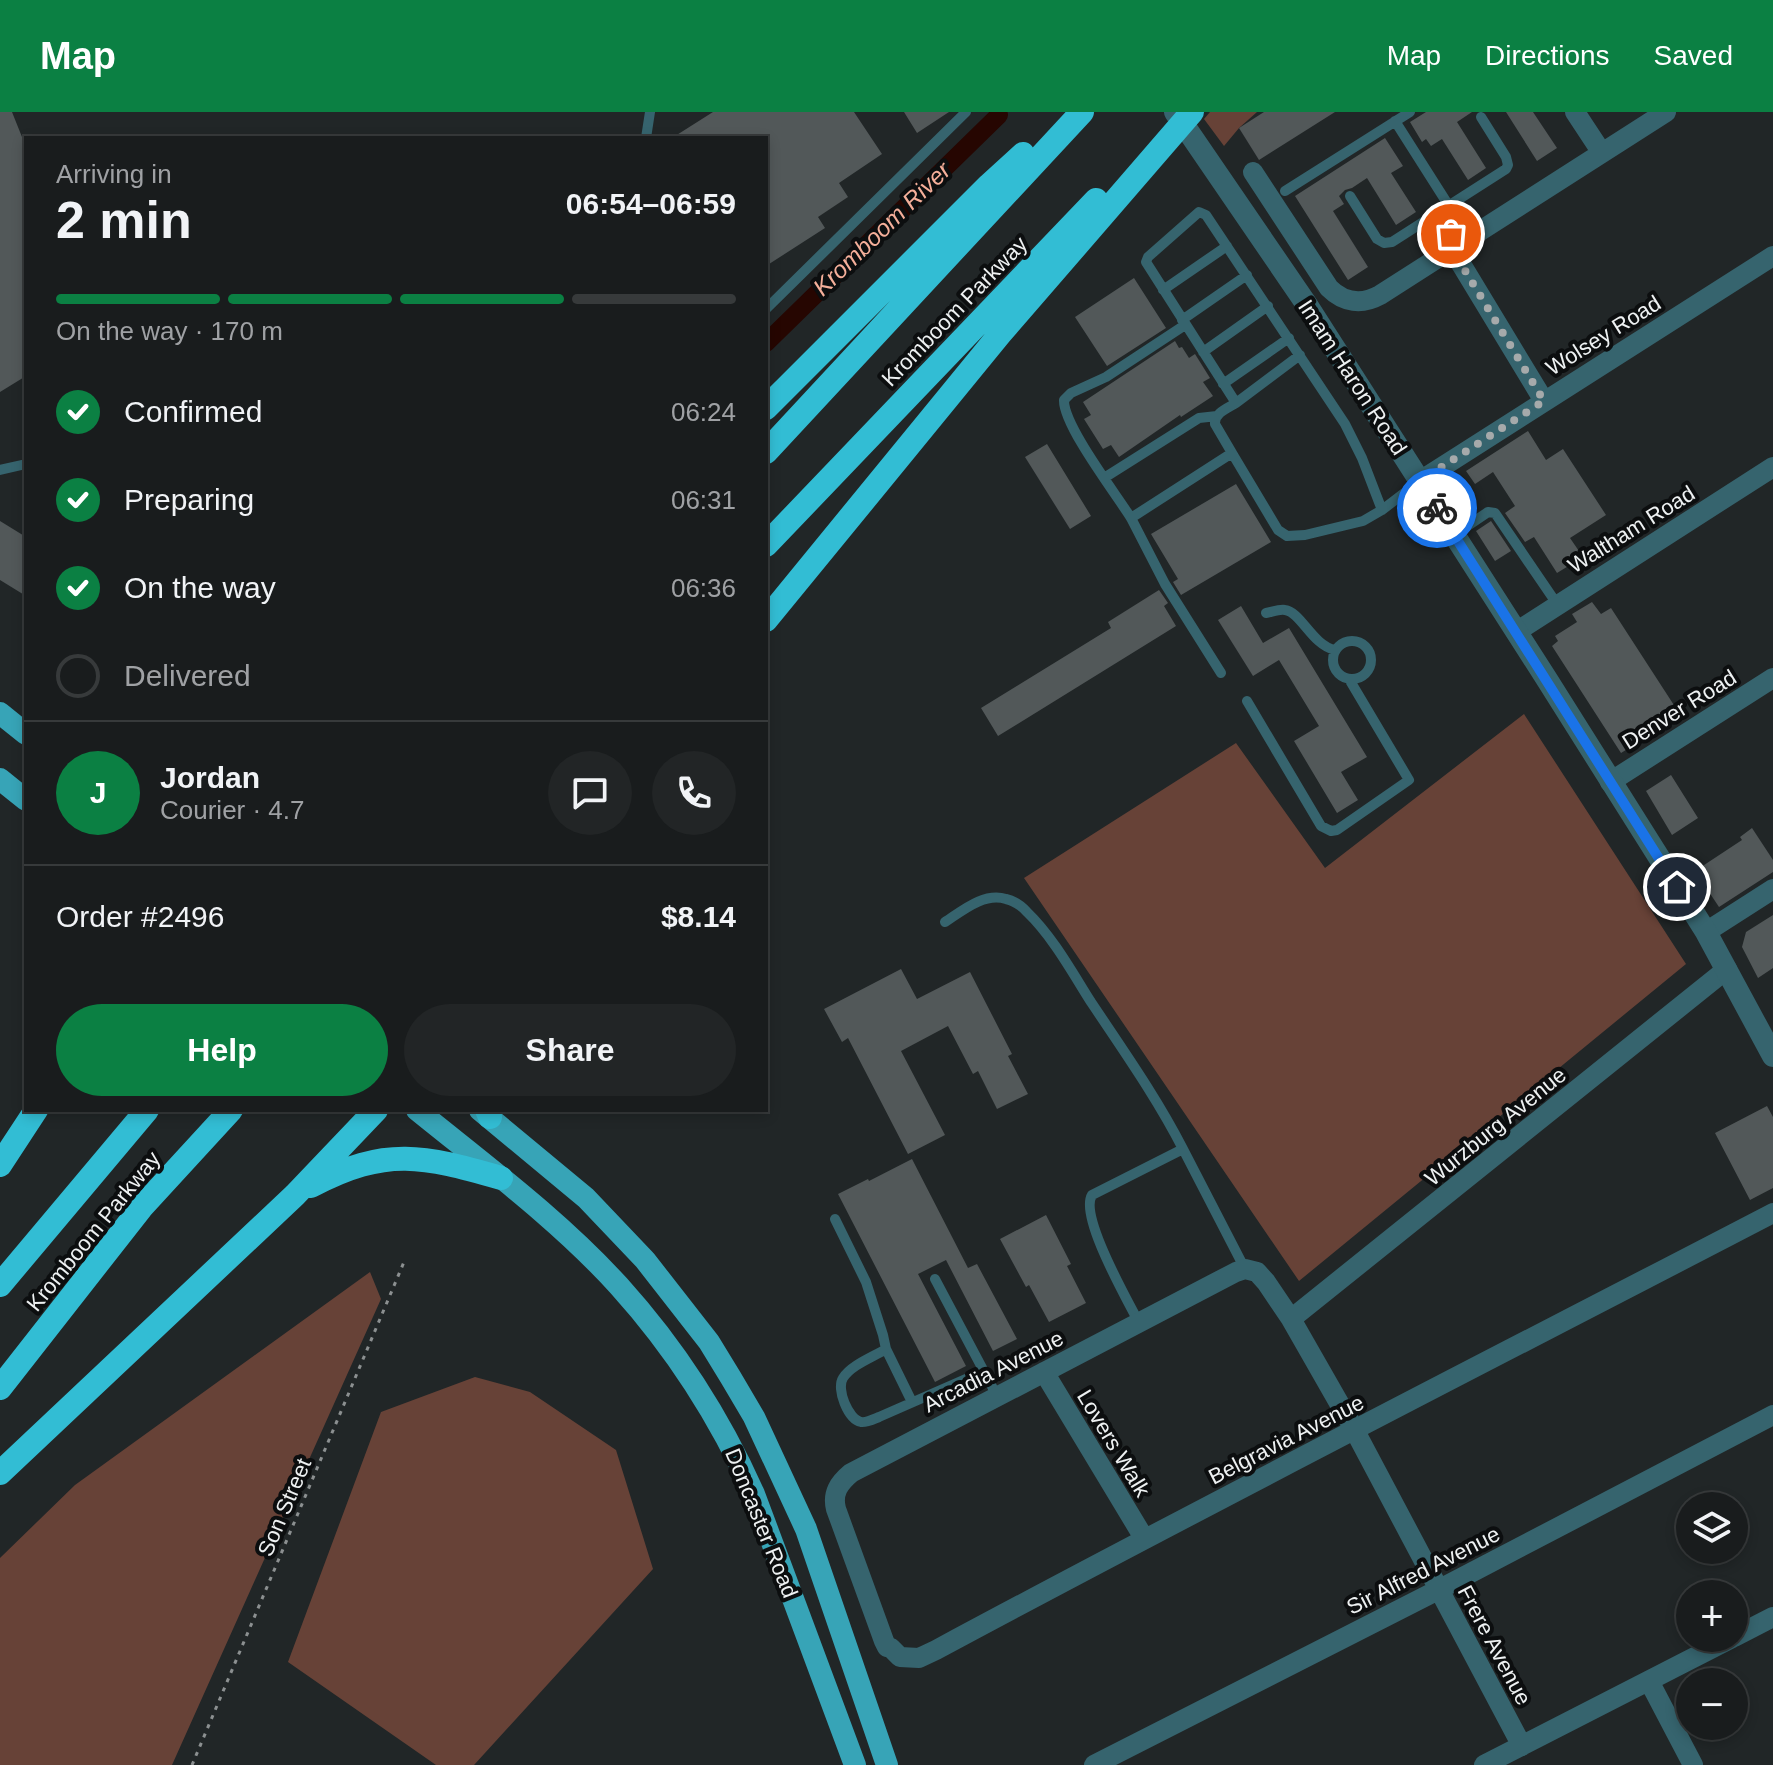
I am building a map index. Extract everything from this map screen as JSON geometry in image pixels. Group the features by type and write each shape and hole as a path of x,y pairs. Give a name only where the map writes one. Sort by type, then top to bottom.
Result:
{"highway":[{"path":"768,406 989,185 1073,112"},
{"name":"Kromboom Parkway","path":"768,450 1082,112"},
{"name":"Kromboom Parkway","path":"768,543 1178,112"},
{"path":"768,618 1000,334 1192,112"},
{"path":"0,1165 35,1112"},
{"name":"Kromboom Parkway","path":"0,1285 145,1112"},
{"name":"Kromboom Parkway","path":"0,1388 141,1208 229,1112"},
{"path":"0,1473 295,1195 374,1112"},
{"path":"295,1195 349,1169 373,1161 400,1158 430,1160 501,1178"}],"main road":[{"path":"0,713 24,732"},
{"path":"0,779 24,798"},
{"name":"Doncaster Road","path":"419,1112 563,1231 618,1285 679,1359 718,1422 754,1494 855,1765"},
{"name":"Doncaster Road","path":"486,1112 586,1198 645,1260 709,1342 754,1417 806,1529 887,1765"}],"street":[{"name":"Imam Haron Road","path":"1178,112 1307,305 1706,932 1773,1056"},
{"path":"1575,112 1602,153"},
{"path":"1253,172 1329,288 1346,300 1360,302 1374,298 1666,112"},
{"path":"1452,249 1544,401"},
{"name":"Wolsey Road","path":"1420,481 1773,256"},
{"name":"Waltham Road","path":"1516,632 1773,467"},
{"name":"Denver Road","path":"1610,782 1773,678"},
{"path":"1706,932 1773,889"},
{"name":"Wurzburg Avenue","path":"1291,1319 1727,969"},
{"name":"Belgravia Avenue","path":"861,1577 887,1647 900,1657 919,1658 1144,1538 1773,1213"},
{"name":"Arcadia Avenue","path":"861,1577 834,1501 843,1479 1236,1272 1253,1272"},
{"name":"Frere Avenue","path":"1253,1272 1291,1319 1355,1431 1522,1746"},
{"name":"Lovers Walk","path":"1044,1372 1144,1538"},
{"name":"Sir Alfred Avenue","path":"1094,1765 1773,1415"},
{"path":"1748,1630 1773,1617"},
{"path":"1484,1765 1706,1652"},
{"path":"1649,1681 1693,1765"}],"lane":[{"path":"646,136 650,112"},
{"path":"768,307 966,112"},
{"path":"1285,191 1410,112"},
{"path":"1350,196 1377,239 1384,243 1392,242 1503,172 1508,165 1481,117"},
{"path":"1395,121 1449,206"},
{"path":"1236,403 1146,260 1201,212 1247,275 1345,424 1382,510"},
{"path":"1437,213 1452,236 1452,249"},
{"path":"1163,290 1227,246"},
{"path":"1221,673 1066,414 1064,400 1071,393 1106,377 1247,275"},
{"path":"1203,352 1268,306"},
{"path":"1223,384 1289,338"},
{"path":"1300,355 1214,419 1278,530 1287,536 1305,535 1363,521 1420,481"},
{"path":"1104,478 1199,418 1217,416"},
{"path":"1131,518 1232,453"},
{"path":"0,470 24,464"},
{"path":"1454,535 1488,512 1495,513 1557,604"},
{"path":"1266,613 1281,609 1292,612 1314,637 1335,650"},
{"path":"1347,641 1362,643 1371,655 1369,670 1357,679 1342,677 1336,672 1332,657 1335,650 1347,641"},
{"path":"1247,701 1321,826 1331,831 1337,830 1409,780 1349,679"},
{"path":"945,922 973,904 1001,898 1025,909 1038,923 1169,1122 1253,1272"},
{"path":"1139,1323 1092,1224 1089,1199 1183,1149"},
{"path":"835,1219 866,1282 886,1349 912,1402"},
{"path":"935,1279 997,1396"},
{"path":"886,1349 844,1376 841,1387 846,1405 853,1418 860,1422 984,1371"}],"path":[{"name":"Son Street","path":"192,1765 404,1262"}],"shaded area":[{"path":"1210,112 1257,112 1224,146 1204,119"},
{"path":"1524,714 1686,964 1299,1281 1024,878 1236,743 1325,868"},
{"path":"370,1272 381,1299 172,1765 0,1765 0,1558 75,1485"},
{"path":"475,1377 530,1392 616,1450 653,1569 474,1765 436,1765 288,1662 381,1412"}],"building":[{"path":"0,112 12,112 24,142 24,377 0,392"},
{"path":"713,112 854,112 882,154 839,183 848,197 818,217 825,228 768,265 768,136 675,136"},
{"path":"904,112 949,112 917,133"},
{"path":"1264,112 1335,112 1259,160 1239,128"},
{"path":"1426,112 1472,112 1457,122 1486,168 1468,180 1442,139 1431,146 1426,139 1422,142 1410,122"},
{"path":"1506,112 1533,112 1557,148 1537,161"},
{"path":"1385,138 1403,166 1391,173 1416,212 1396,225 1367,178 1339,196 1344,204 1333,211 1368,267 1348,280 1295,196"},
{"path":"1134,278 1166,328 1107,366 1075,317"},
{"path":"1175,341 1189,358 1195,354 1210,378 1203,382 1213,396 1119,457 1111,445 1103,449 1084,419 1091,415 1083,402"},
{"path":"1528,431 1546,460 1563,449 1606,515 1570,538 1583,557 1557,573 1534,537 1525,542 1505,513 1515,506 1493,472 1475,484 1466,471"},
{"path":"1047,444 1091,516 1070,529 1025,457"},
{"path":"1236,484 1271,542 1181,595 1173,582 1178,579 1151,534"},
{"path":"0,521 24,536 24,595 0,580"},
{"path":"1491,521 1511,551 1495,561 1476,531"},
{"path":"1159,590 1168,603 1164,606 1176,626 998,736 981,708 1111,628 1108,622"},
{"path":"1592,602 1601,614 1611,608 1681,716 1621,753 1552,646 1558,641 1555,636 1577,622 1572,614"},
{"path":"1241,606 1263,643 1289,628 1367,757 1341,772 1358,800 1337,813 1294,741 1319,726 1279,660 1253,676 1218,620"},
{"path":"1671,775 1698,818 1672,835 1646,791"},
{"path":"1752,828 1773,860 1773,872 1719,907 1695,871 1742,840 1740,837"},
{"path":"1773,915 1773,968 1758,978 1742,947 1746,932"},
{"path":"901,969 917,999 970,972 1012,1054 1008,1056 1028,1094 997,1109 978,1071 973,1074 948,1026 901,1051 945,1135 908,1154 848,1038 842,1042 824,1009"},
{"path":"1767,1106 1773,1117 1773,1188 1750,1200 1715,1133"},
{"path":"912,1159 968,1268 977,1264 1017,1339 993,1351 946,1260 918,1274 966,1366 935,1382 838,1194"},
{"path":"1046,1215 1071,1264 1067,1266 1086,1303 1049,1322 1000,1239"}],"waterway":[{"name":"Kromboom River","path":"768,341 999,115"}],"way so far":[{"path":"1437,508 1420,481 1544,401 1452,249 1451,234"}],"route":[{"path":"1437,508 1677,887"}]}
